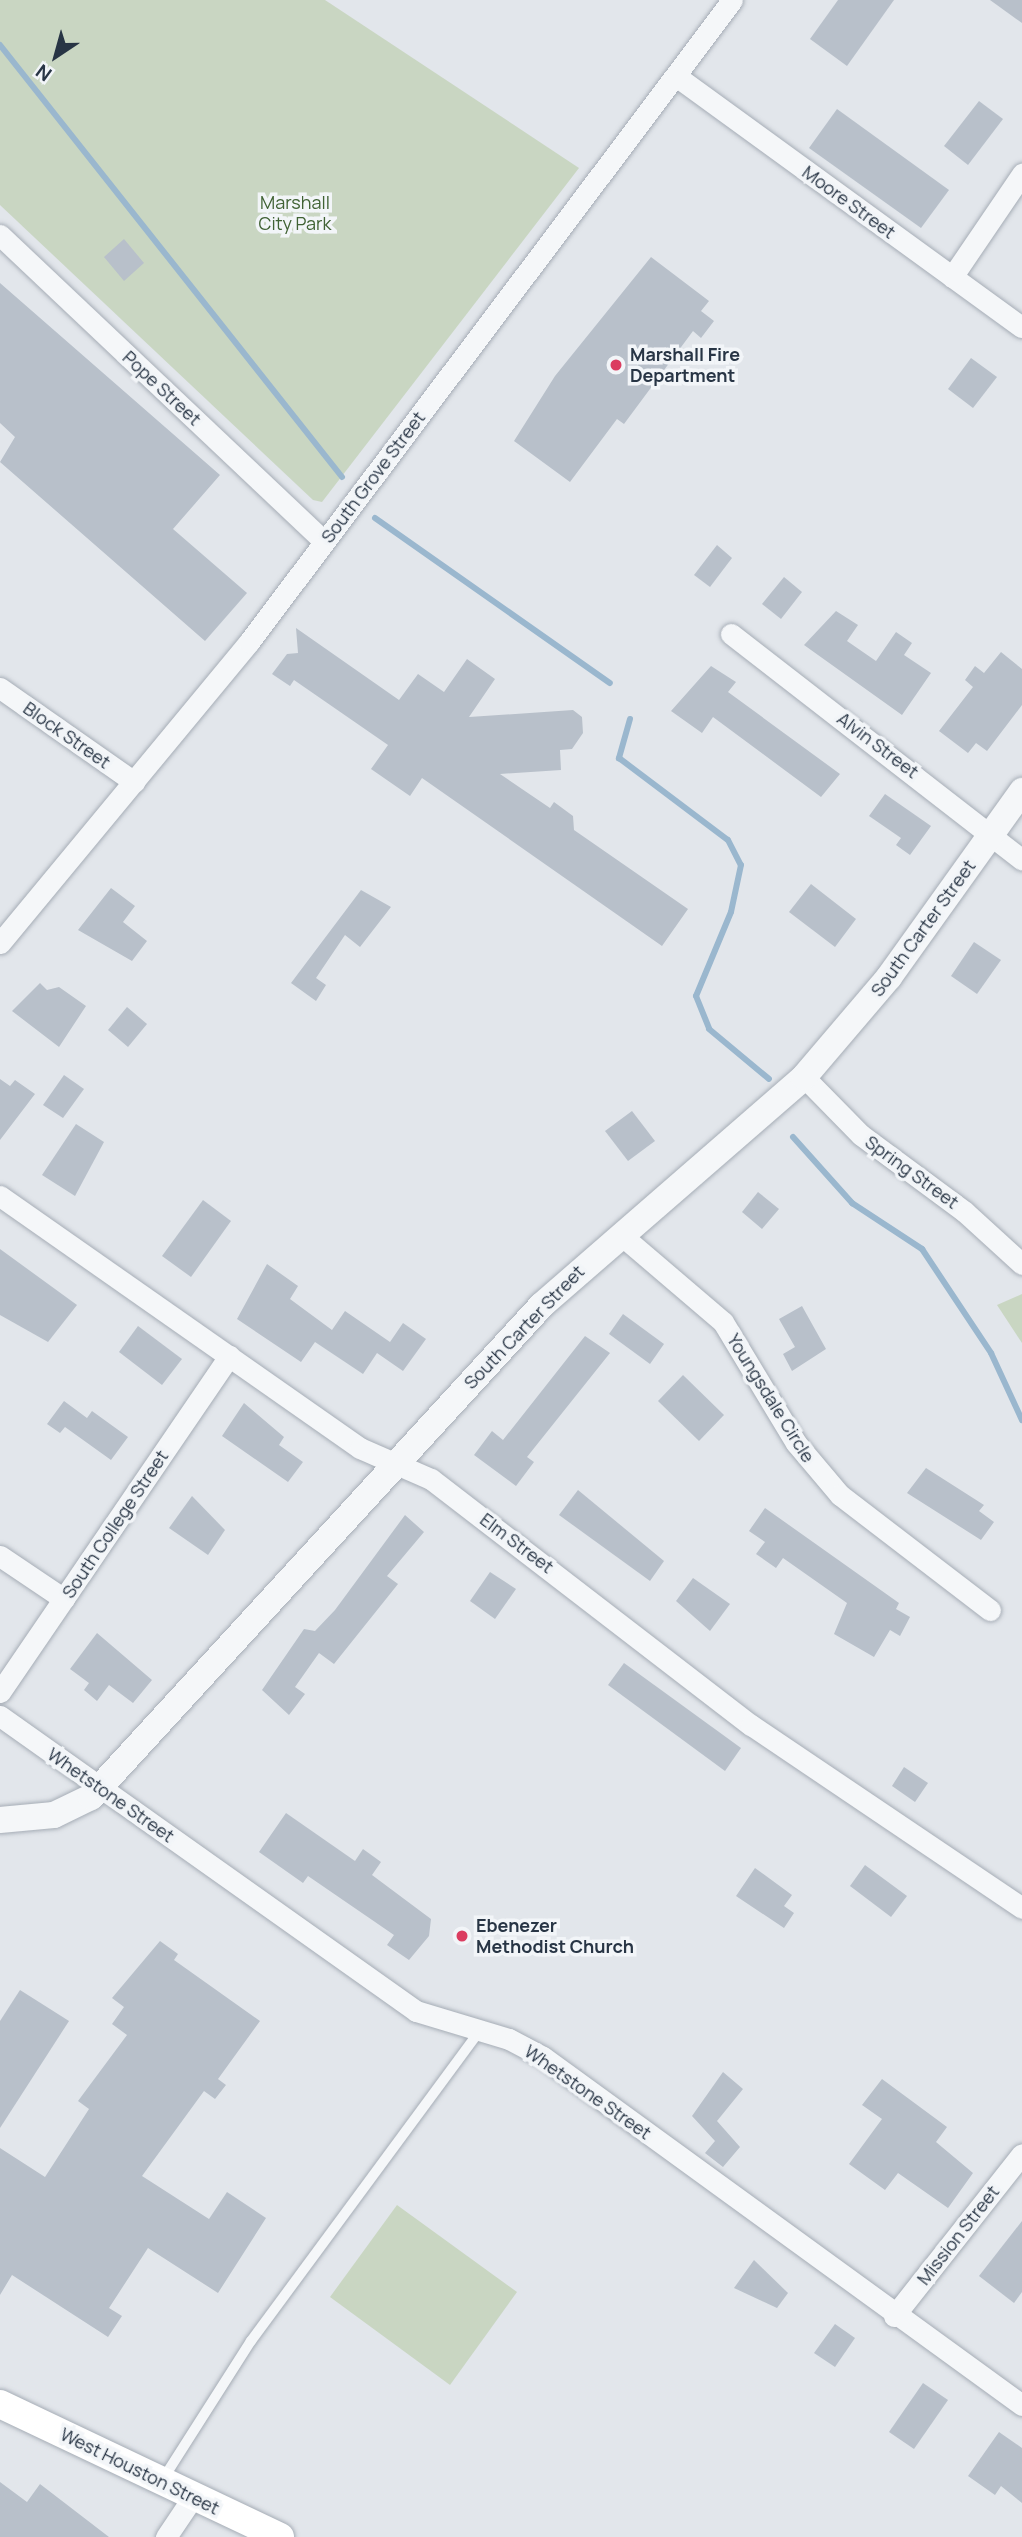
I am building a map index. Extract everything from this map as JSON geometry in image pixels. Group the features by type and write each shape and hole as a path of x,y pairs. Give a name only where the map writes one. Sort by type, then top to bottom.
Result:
{"main road":[{"name":"West Houston Street","path":"0,2404 280,2537"}],"street":[{"name":"South Grove Street","path":"0,943 134,782 324,541 732,0"},
{"name":"Moore Street","path":"676,76 1022,327"},
{"path":"952,277 1022,174"},
{"name":"Pope Street","path":"0,235 324,541"},
{"name":"Alvin Street","path":"731,634 1022,860"},
{"name":"Block Street","path":"0,688 134,782"},
{"name":"South Carter Street","path":"0,1819 66,1812 101,1787 542,1305 620,1234 804,1077 888,977 1022,790"},
{"name":"Spring Street","path":"804,1077 861,1135 965,1212 1022,1264"},
{"name":"Elm Street","path":"0,1195 360,1448 431,1479 742,1719 1022,1908"},
{"name":"Youngsdale Circle","path":"620,1234 723,1322 796,1443 840,1495 990,1610"},
{"name":"South College Street","path":"0,1692 229,1356"},
{"path":"0,1556 64,1599"},
{"name":"Whetstone Street","path":"0,1716 416,2011 509,2039 563,2071 894,2316 1022,2405"},
{"name":"Mission Street","path":"894,2316 1022,2154"},
{"path":"166,2537 193,2497"}],"lane":[{"path":"161,2482 251,2341 479,2032"}],"green space":[{"name":"Marshall City Park","path":"0,0 325,0 579,168 322,502 313,500 0,205"},
{"path":"1022,1294 1022,1343 997,1305"},
{"path":"397,2205 517,2292 450,2385 330,2297"}],"building":[{"path":"838,0 894,0 847,66 810,39"},
{"path":"990,0 1022,0 1022,23"},
{"path":"979,101 1003,119 968,165 944,146"},
{"path":"837,109 949,190 921,228 809,148"},
{"path":"124,239 144,263 124,281 104,257"},
{"name":"Marshall Fire Department","path":"651,257 709,301 701,311 714,321 701,338 693,331 624,424 617,419 570,482 514,441 555,376"},
{"path":"0,283 220,475 173,529 247,593 205,641 0,462 15,437 0,423"},
{"path":"971,358 997,377 973,408 948,389"},
{"path":"717,545 732,558 710,587 694,575"},
{"path":"784,577 802,592 781,619 762,604"},
{"path":"836,611 858,625 847,641 876,661 896,632 912,643 904,655 931,673 902,715 804,645"},
{"path":"296,628 399,700 418,674 444,692 467,659 495,679 469,717 573,710 582,717 583,733 572,749 560,750 561,770 500,774 550,808 554,802 573,816 574,830 688,909 662,946 422,778 410,796 371,769 388,745 294,680 290,686 272,674 287,654 298,653"},
{"path":"1001,652 1022,669 1022,705 987,751 976,743 968,753 939,731 973,687 965,680 975,666 984,673"},
{"path":"711,666 736,682 728,692 840,774 821,797 713,717 702,733 671,711"},
{"path":"885,794 931,826 910,855 896,845 901,838 869,816"},
{"path":"811,884 856,919 835,947 789,912"},
{"path":"111,888 135,906 123,922 147,941 132,961 78,930"},
{"path":"361,890 391,907 360,947 345,935 316,978 326,985 316,1001 291,983"},
{"path":"974,942 1001,960 977,994 951,976"},
{"path":"40,983 47,990 59,987 86,1006 59,1047 12,1011"},
{"path":"127,1007 147,1024 128,1047 108,1030"},
{"path":"64,1075 84,1089 63,1118 43,1105"},
{"path":"0,1079 10,1086 15,1080 35,1094 0,1140"},
{"path":"632,1111 655,1141 628,1161 605,1131"},
{"path":"76,1124 104,1142 75,1196 42,1175"},
{"path":"758,1192 779,1209 762,1229 742,1212"},
{"path":"203,1200 231,1221 191,1277 162,1256"},
{"path":"0,1249 77,1305 48,1342 0,1315"},
{"path":"267,1264 298,1286 290,1299 332,1330 345,1311 390,1342 403,1323 426,1339 403,1371 377,1353 363,1374 315,1342 301,1362 237,1319"},
{"path":"802,1306 826,1349 792,1371 783,1354 795,1347 779,1319"},
{"path":"623,1314 664,1344 650,1364 609,1334"},
{"path":"138,1326 182,1359 162,1385 119,1352"},
{"path":"585,1336 610,1353 527,1457 534,1462 516,1486 474,1455 492,1431 503,1440"},
{"path":"683,1375 724,1415 699,1441 658,1401"},
{"path":"64,1401 87,1418 92,1411 128,1437 111,1460 65,1427 60,1433 47,1424"},
{"path":"244,1403 284,1437 279,1445 303,1462 288,1482 222,1436"},
{"path":"926,1468 984,1505 979,1511 994,1522 981,1540 907,1493"},
{"path":"578,1490 664,1561 650,1581 559,1515"},
{"path":"192,1496 225,1530 208,1555 169,1528"},
{"path":"765,1508 899,1603 896,1609 910,1617 900,1636 890,1630 874,1657 834,1634 847,1603 783,1558 776,1568 756,1554 765,1542 749,1531"},
{"path":"405,1515 424,1532 387,1576 398,1584 334,1664 319,1653 295,1687 305,1694 289,1715 262,1690 304,1629 315,1631 335,1610"},
{"path":"490,1572 516,1589 495,1619 470,1601"},
{"path":"693,1578 730,1604 710,1631 676,1601"},
{"path":"97,1633 152,1680 133,1703 109,1685 97,1701 84,1690 89,1683 70,1669"},
{"path":"624,1663 741,1748 725,1771 608,1685"},
{"path":"904,1767 928,1783 915,1802 892,1786"},
{"path":"286,1813 355,1861 363,1849 381,1862 372,1875 431,1919 429,1936 409,1960 387,1945 394,1935 308,1876 303,1883 259,1852"},
{"path":"865,1865 907,1896 891,1917 850,1886"},
{"path":"755,1868 792,1895 784,1906 794,1913 784,1928 736,1896"},
{"path":"160,1941 178,1954 174,1960 260,2021 218,2079 226,2085 215,2099 204,2091 142,2176 209,2219 227,2192 266,2218 218,2293 148,2248 109,2308 122,2316 108,2337 12,2275 0,2295 0,2148 45,2177 89,2109 78,2101 127,2035 112,2024 124,2007 112,1998"},
{"path":"20,1990 69,2021 0,2128 0,2021"},
{"path":"723,2072 743,2089 717,2121 740,2147 723,2167 705,2153 715,2141 692,2116"},
{"path":"882,2079 947,2127 936,2142 973,2173 948,2208 898,2173 885,2190 849,2164 882,2119 862,2105"},
{"path":"1022,2221 1022,2292 1014,2303 979,2276"},
{"path":"754,2260 788,2293 777,2308 734,2288"},
{"path":"835,2324 855,2338 835,2367 814,2353"},
{"path":"923,2383 948,2400 914,2449 889,2432"},
{"path":"999,2432 1022,2448 1022,2503 1001,2486 995,2495 968,2476"},
{"path":"0,2482 27,2502 40,2484 109,2537 0,2537"}],"waterway":[{"path":"0,45 342,477"},
{"path":"375,518 610,683"},
{"path":"630,719 619,758 728,840 741,865 731,912 696,996 709,1029 769,1079"},
{"path":"793,1137 852,1203 922,1249 991,1353 1022,1420"}],"place":[{"name":"Marshall Fire Department","path":"616,365"},
{"name":"Ebenezer Methodist Church","path":"462,1936"}]}
